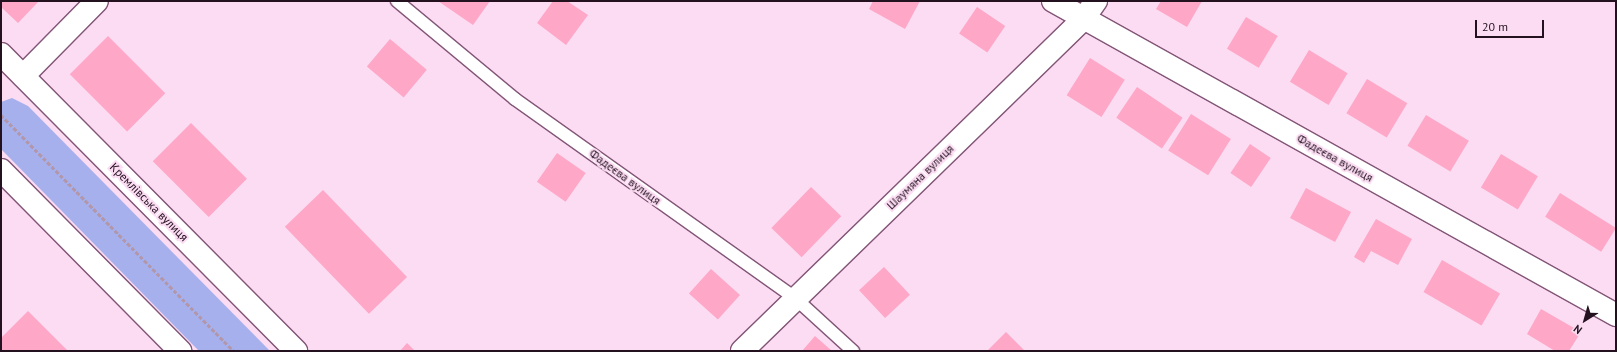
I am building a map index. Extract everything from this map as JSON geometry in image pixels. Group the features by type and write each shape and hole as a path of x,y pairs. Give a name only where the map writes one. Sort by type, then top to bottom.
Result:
{"street":[{"path":"23,76 97,1"},
{"name":"Фадеєва вулиця","path":"1053,1 1090,9 1616,315"},
{"name":"Шаумяна вулиця","path":"742,351 1090,9"},
{"name":"Кремлівська вулиця","path":"1,54 296,351"},
{"path":"1,170 180,351"}],"lane":[{"name":"Фадеєва вулиця","path":"397,1 515,98 795,298 853,351"}],"path":[{"path":"1,115 234,351"}],"shaded area":[{"path":"12,98 28,106 270,351 199,351 1,149 1,102"}],"building":[{"path":"1,1 39,1 18,23 1,7"},
{"path":"438,1 490,1 473,25"},
{"path":"553,1 567,1 588,15 566,45 537,23"},
{"path":"873,1 920,1 905,29 869,9"},
{"path":"1161,1 1202,1 1187,27 1156,9"},
{"path":"977,7 1005,26 987,53 959,34"},
{"path":"1246,17 1278,36 1259,68 1227,49"},
{"path":"108,36 165,93 127,131 70,74"},
{"path":"390,39 427,70 404,97 367,67"},
{"path":"1309,50 1348,73 1329,105 1290,82"},
{"path":"1090,58 1125,80 1101,117 1067,95"},
{"path":"1367,79 1407,103 1387,137 1346,113"},
{"path":"1137,87 1183,118 1162,148 1116,118"},
{"path":"1191,114 1231,139 1208,175 1168,150"},
{"path":"1426,115 1469,141 1450,172 1407,146"},
{"path":"191,123 247,179 209,217 153,161"},
{"path":"1250,144 1271,158 1251,187 1230,173"},
{"path":"557,153 586,173 566,202 537,182"},
{"path":"1501,154 1538,176 1518,210 1481,187"},
{"path":"811,187 841,216 802,257 771,228"},
{"path":"1306,188 1351,212 1335,242 1290,218"},
{"path":"323,190 407,277 369,314 285,227"},
{"path":"1560,193 1616,228 1601,252 1545,217"},
{"path":"1376,219 1412,239 1398,265 1371,251 1364,263 1354,257"},
{"path":"1442,260 1500,294 1482,326 1424,292"},
{"path":"884,267 910,295 885,318 859,290"},
{"path":"711,269 740,295 718,320 689,294"},
{"path":"1541,309 1581,332 1569,351 1555,351 1527,334"},
{"path":"28,311 68,351 1,351 1,338"},
{"path":"1006,332 1025,351 987,351"},
{"path":"815,336 832,351 802,351"},
{"path":"407,343 415,351 400,351"}]}
